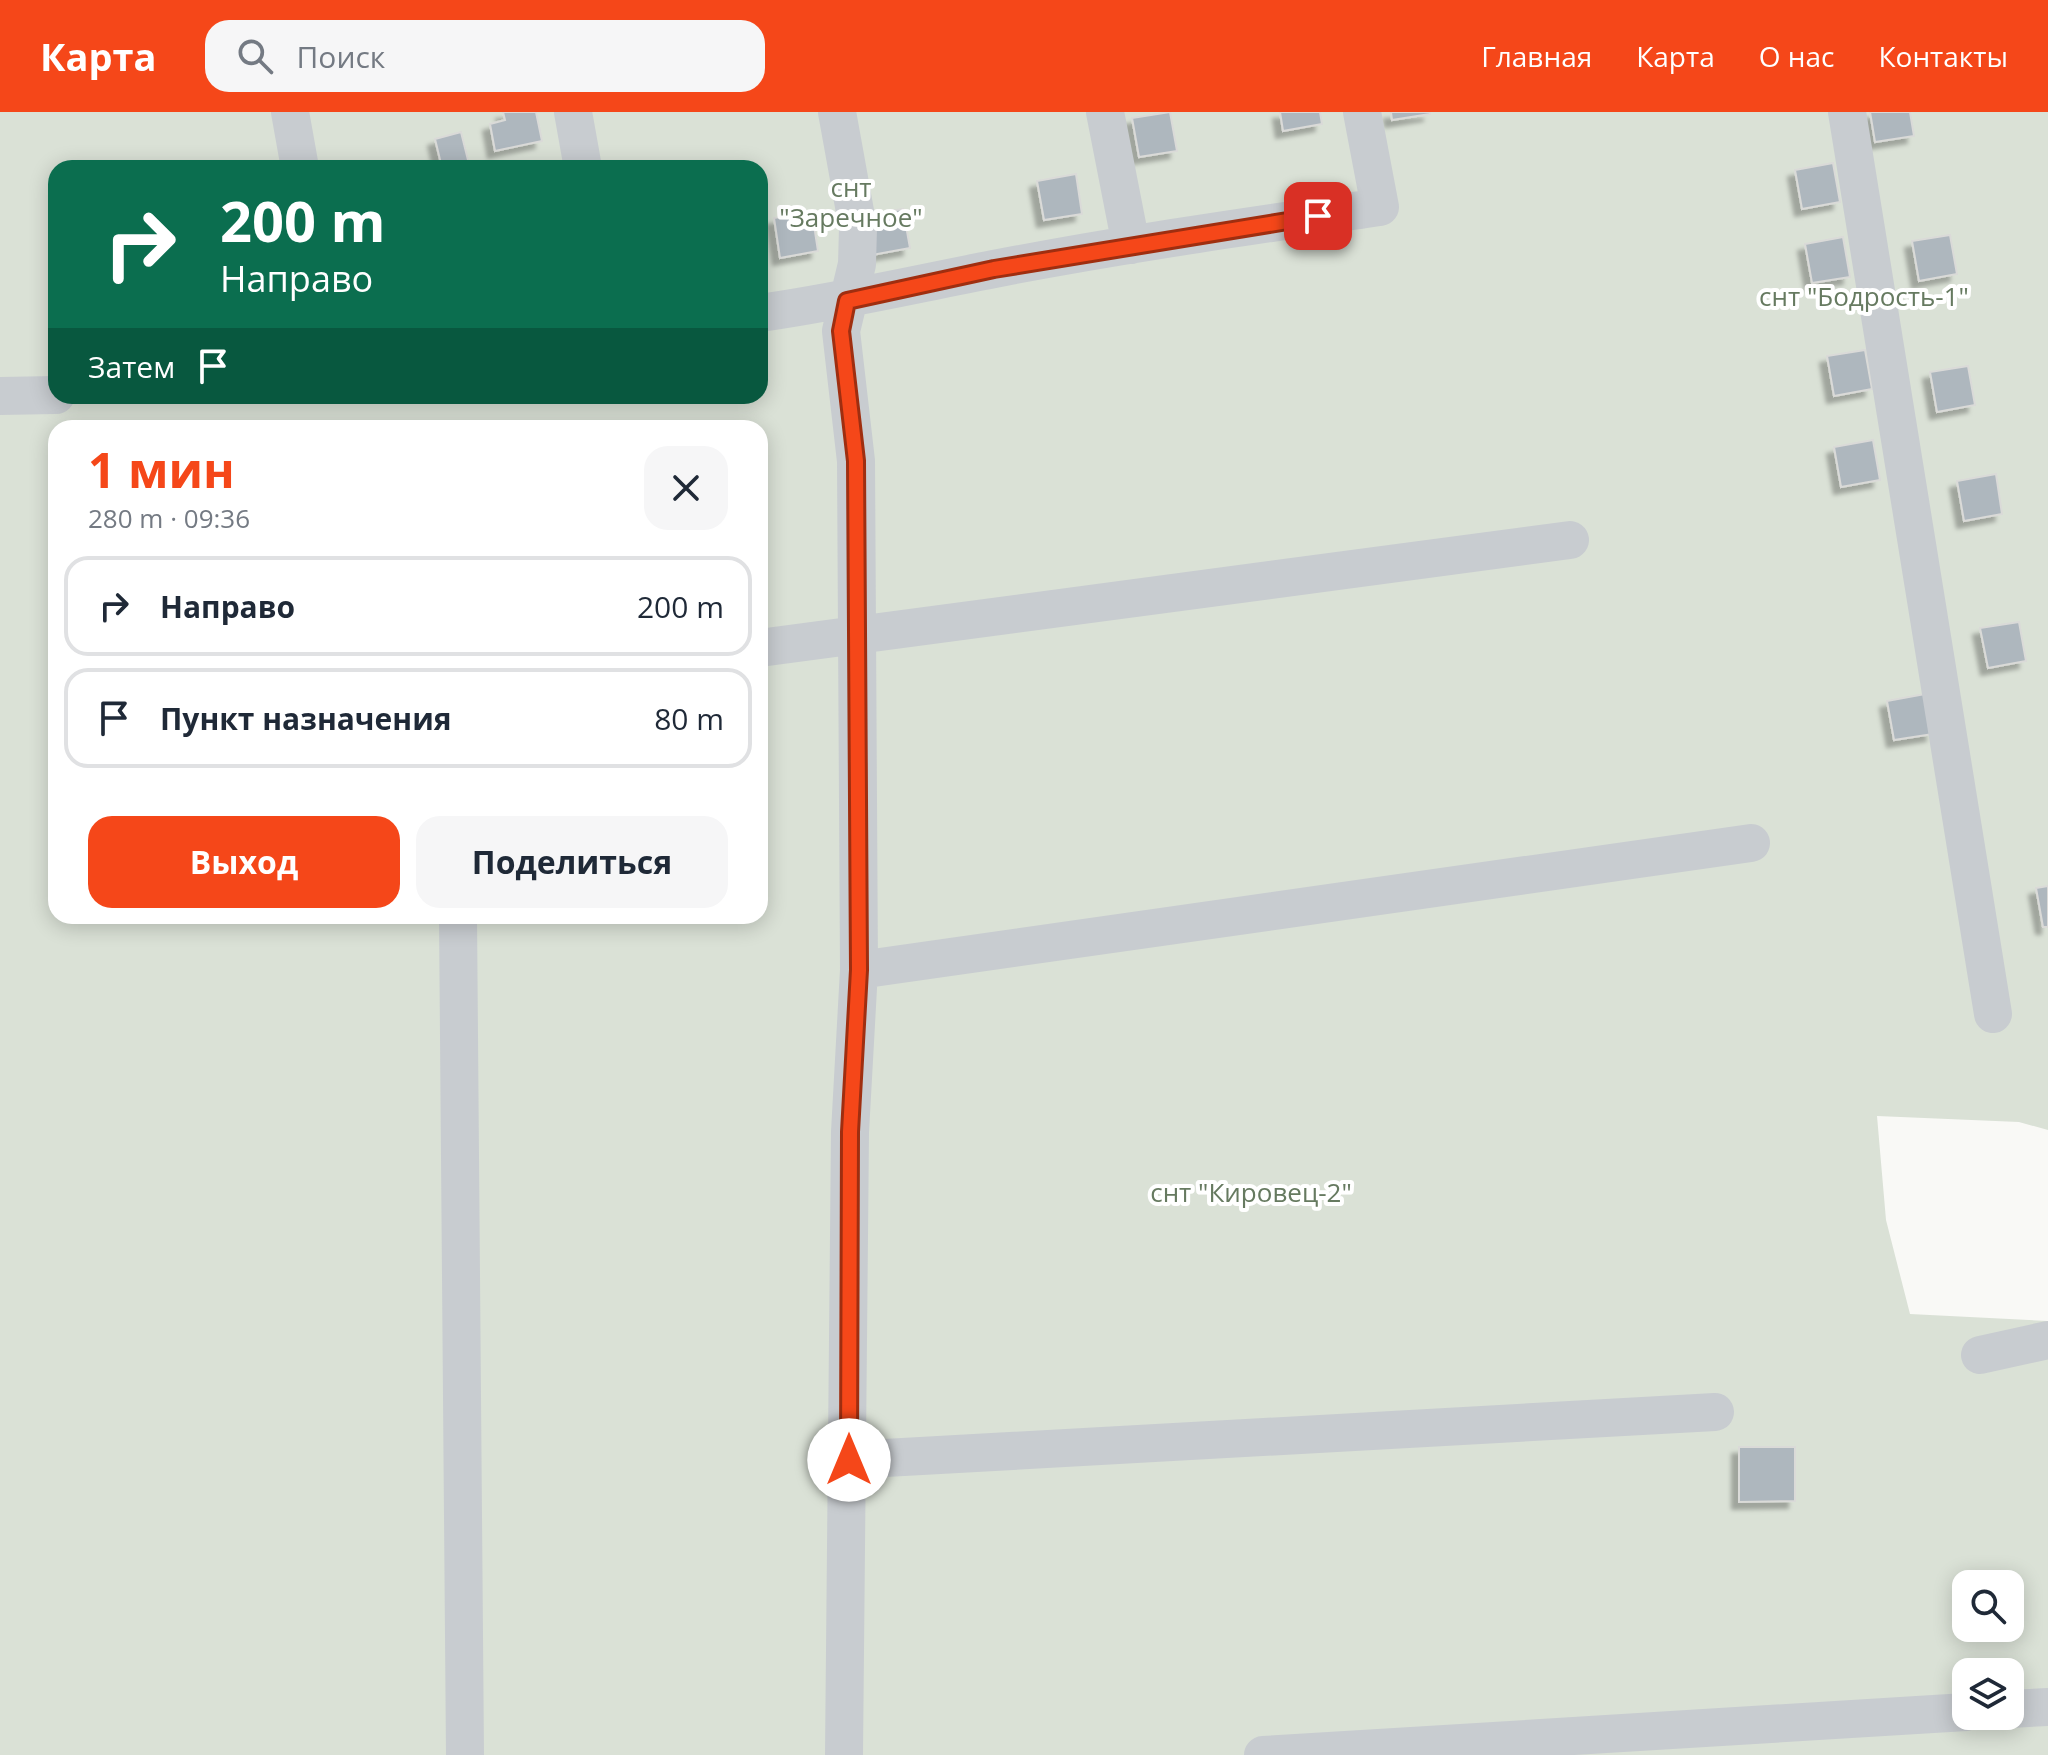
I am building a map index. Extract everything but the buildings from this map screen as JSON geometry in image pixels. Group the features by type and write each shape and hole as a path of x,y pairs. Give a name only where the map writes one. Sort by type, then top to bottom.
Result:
{"street":[{"path":"290,112 299,160"},
{"path":"573,112 582,160"},
{"path":"837,112 858,228 857,264 841,331 856,461 859,970 850,1132 844,1755"},
{"path":"1105,112 1131,245"},
{"path":"768,312 847,301 994,269 1131,245 1380,207 1362,112"},
{"path":"1847,112 1993,1014"},
{"path":"0,396 48,395"},
{"path":"768,647 1570,540"},
{"path":"859,970 1751,843"},
{"path":"458,924 465,1755"},
{"path":"1980,1355 2048,1340"},
{"path":"849,1460 1715,1412"},
{"path":"2024,1708 2048,1707"},
{"path":"1263,1755 1952,1713"}],"green space":[{"name":"снт \"Кировец-2\"","path":"0,112 2048,112 2048,1130 2019,1122 1877,1116 1886,1220 1910,1314 2048,1321 2048,1755 0,1755"}],"route":[{"path":"849,1460 850,1132 859,970 856,461 853,412 843,368 841,331 847,301 994,269 1318,216"}],"park label":[{"name":"снт \"Заречное\"","path":"851,202"},
{"name":"снт \"Бодрость-1\"","path":"1864,296"}]}
